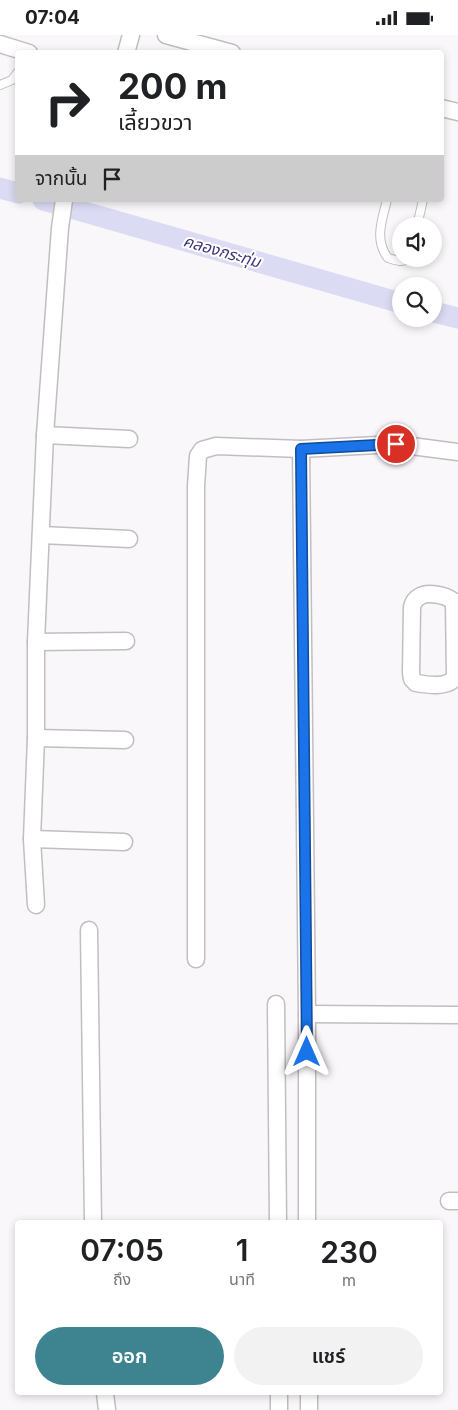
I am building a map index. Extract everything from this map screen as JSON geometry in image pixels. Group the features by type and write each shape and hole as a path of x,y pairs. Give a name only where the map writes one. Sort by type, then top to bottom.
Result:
{"street":[{"path":"127,50 131,35"},
{"path":"166,35 221,50"},
{"path":"0,44 20,50"},
{"path":"444,109 458,112"},
{"path":"36,905 32,839 36,738 36,642 45,435 60,228 64,202"},
{"path":"45,435 129,439"},
{"path":"196,959 196,486 198,456 202,450 216,446 301,449 396,444 458,452"},
{"path":"301,449 308,1220"},
{"path":"41,535 129,539"},
{"path":"423,595 444,595 456,602 455,678 444,685 416,683 412,679 411,673 412,607 414,602 423,595"},
{"path":"36,642 126,641"},
{"path":"36,738 125,740"},
{"path":"32,839 124,842"},
{"path":"89,930 93,1220"},
{"path":"276,1004 278,1220"},
{"path":"307,1014 458,1015"},
{"path":"105,1395 107,1410"},
{"path":"279,1395 279,1410"},
{"path":"309,1395 309,1410"}],"lane":[{"path":"0,85 12,80 15,76"},
{"path":"387,202 380,232 381,245 388,258 392,259"},
{"path":"419,217 423,202"}],"waterway":[{"name":"คลองกระทุ่ม","path":"0,188 15,192"},
{"name":"คลองกระทุ่ม","path":"50,202 392,300"},
{"name":"คลองกระทุ่ม","path":"442,314 458,318"}],"route":[{"path":"307,1052 301,449 396,444"}]}
